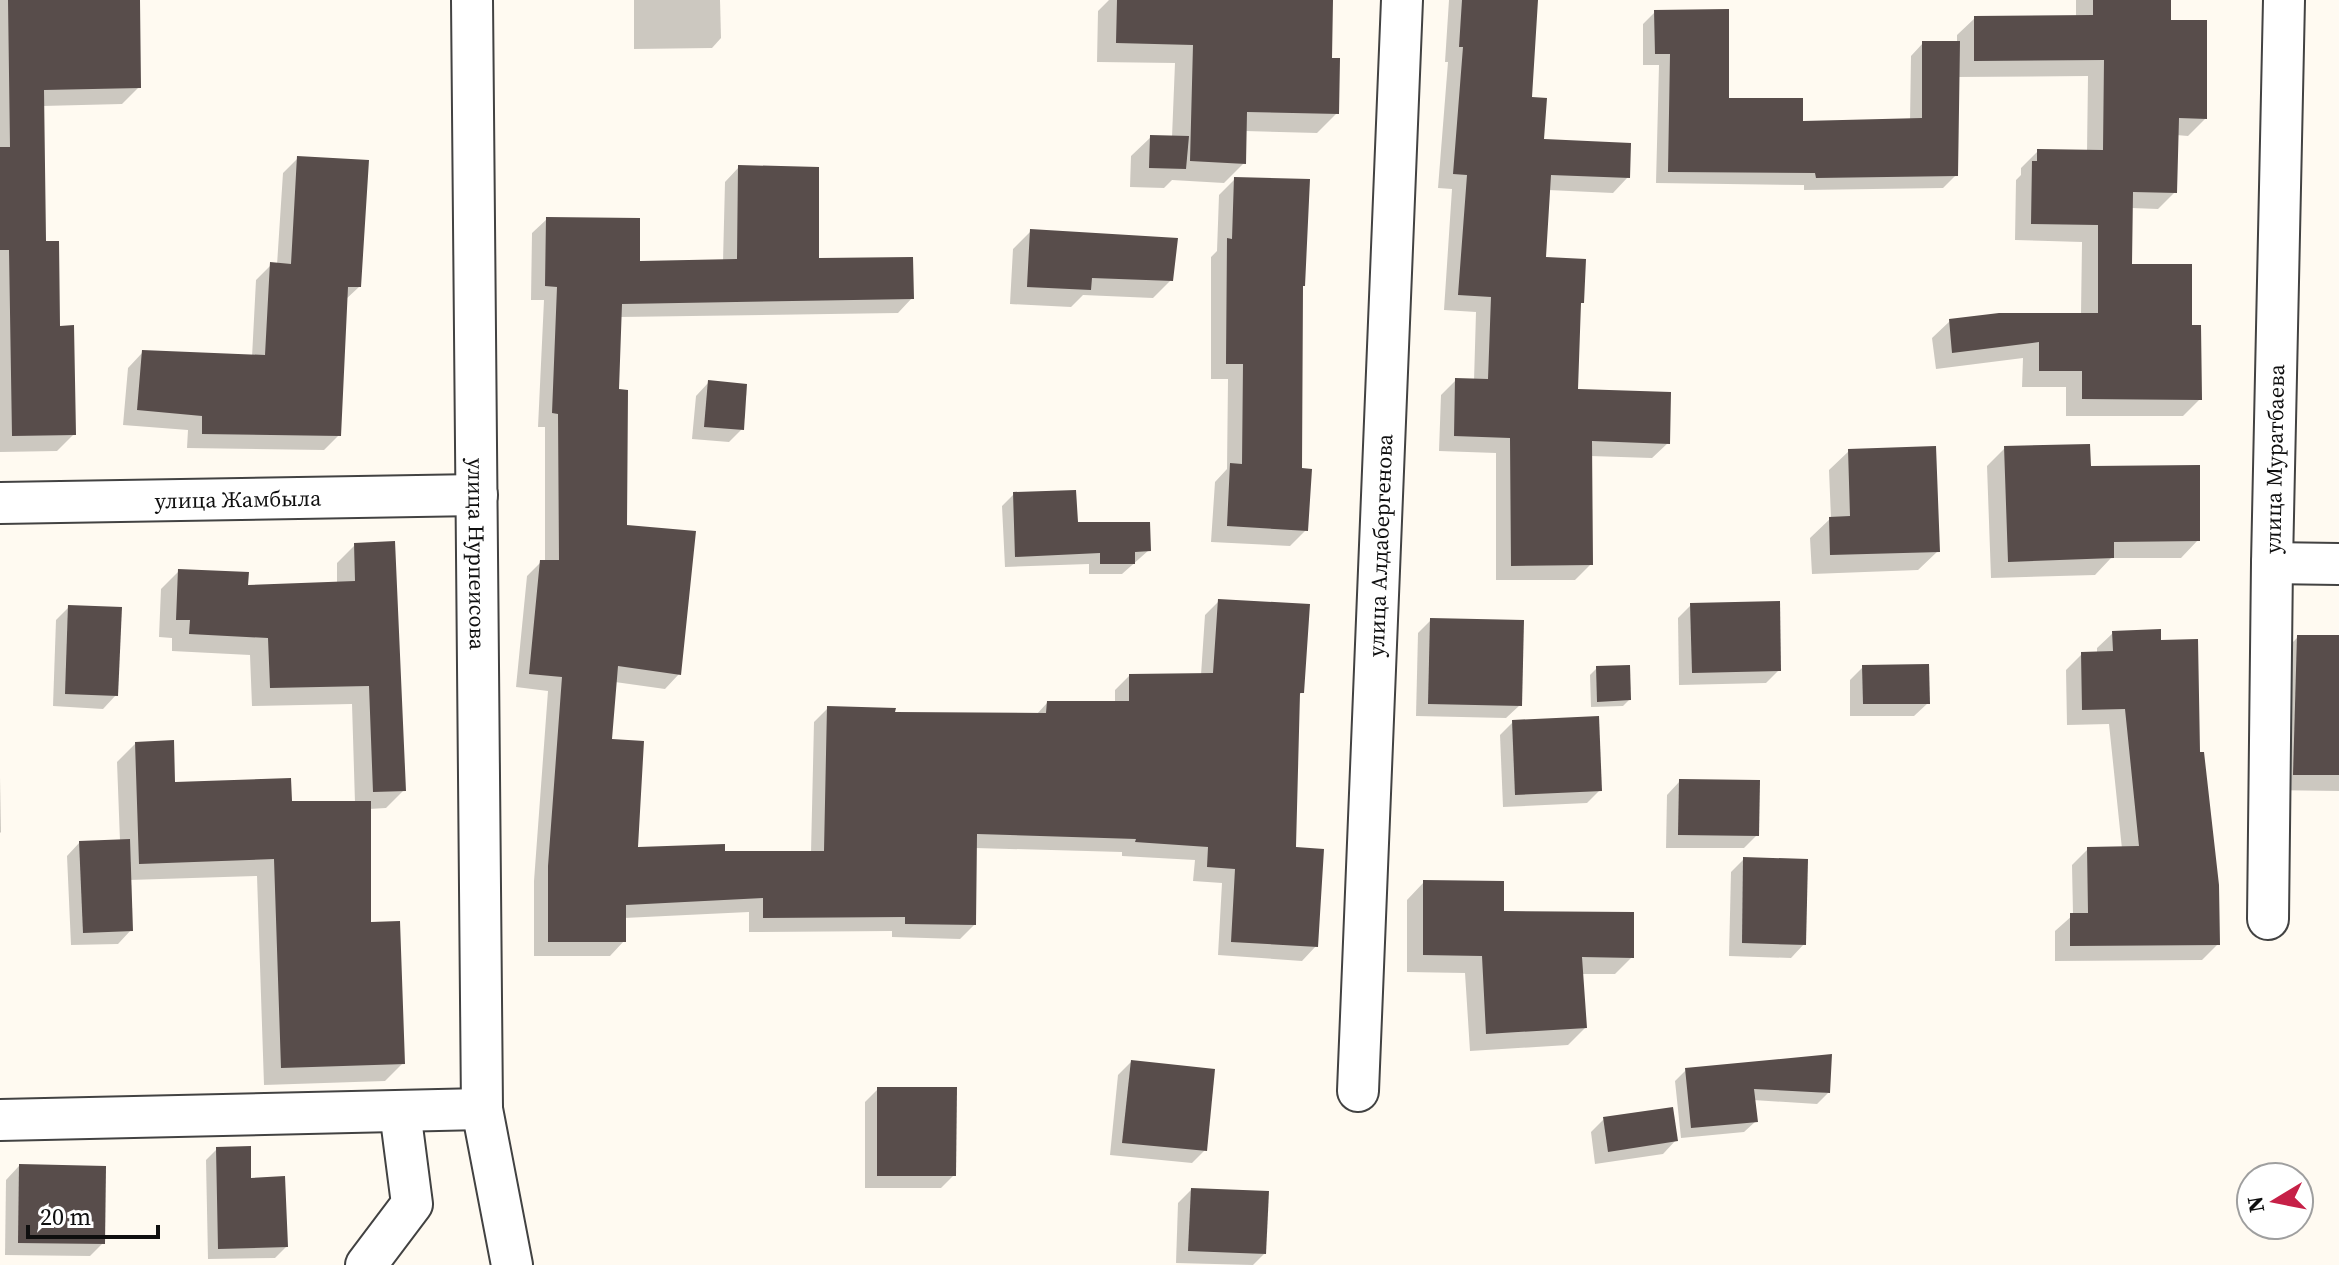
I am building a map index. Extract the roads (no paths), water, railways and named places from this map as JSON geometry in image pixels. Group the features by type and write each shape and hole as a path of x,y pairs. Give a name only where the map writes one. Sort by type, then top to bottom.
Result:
{"street":[{"name":"улица Нурпеисова","path":"472,0 482,1109 512,1265"},
{"name":"улица Алдабергенова","path":"1358,1091 1402,0"},
{"name":"улица Муратбаева","path":"2268,919 2284,0"},
{"name":"улица Жамбыла","path":"0,503 477,495"},
{"path":"2272,563 2339,564"},
{"path":"0,1120 482,1109"},
{"path":"366,1265 412,1204 400,1111"}]}
